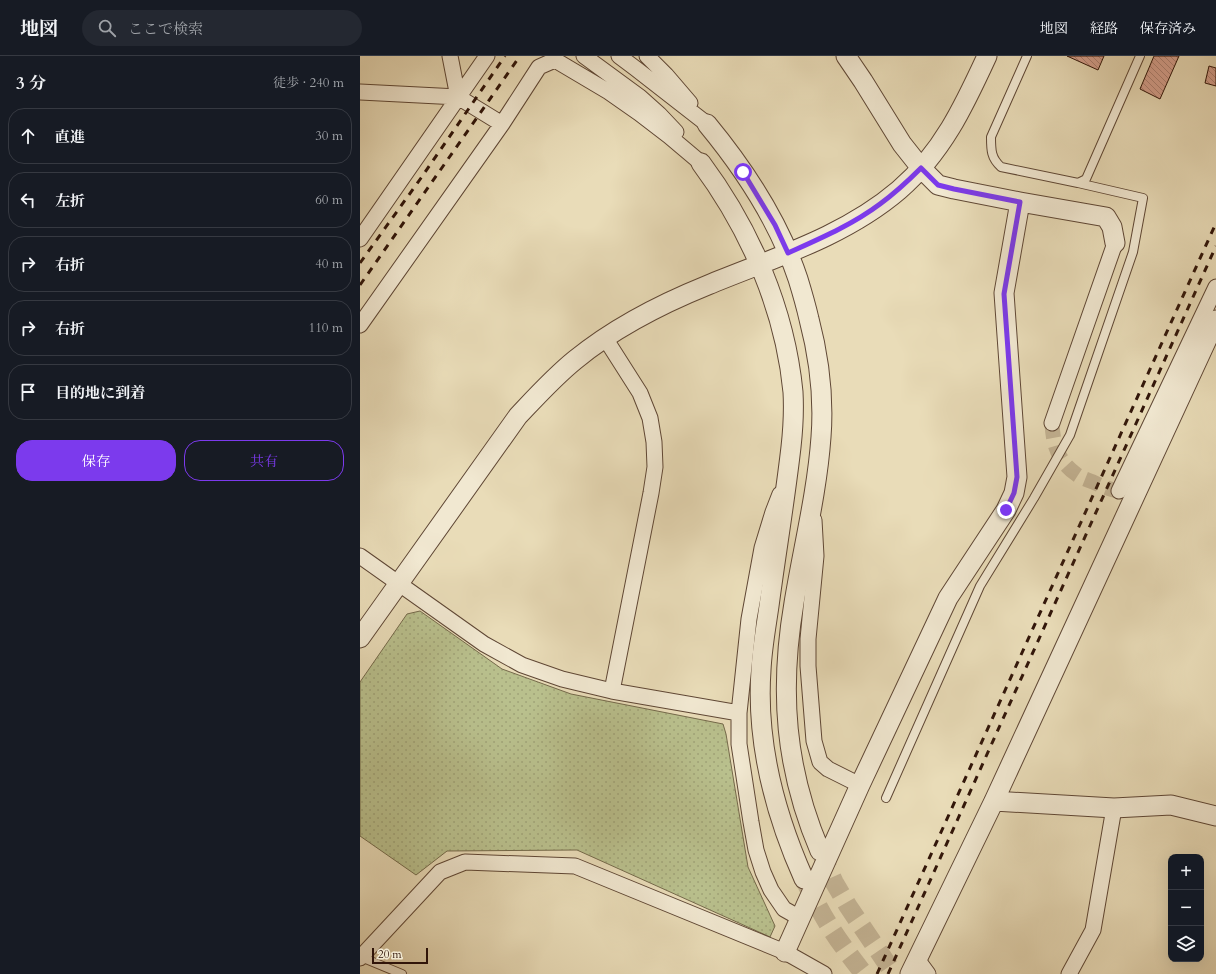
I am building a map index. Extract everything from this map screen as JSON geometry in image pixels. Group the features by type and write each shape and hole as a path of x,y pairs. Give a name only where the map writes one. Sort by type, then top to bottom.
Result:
{"street":[{"path":"450,56 458,97"},
{"path":"360,238 487,56"},
{"path":"584,56 626,86 659,114 680,136 718,185 733,210 760,264 784,339 790,366 793,393 793,419 788,472 764,637 761,670 761,700 763,735 773,794 791,850 804,879"},
{"path":"619,56 707,124"},
{"path":"647,56 666,75 724,145 743,172 775,225 798,278 814,339 822,403 821,435 813,503 794,603 789,639 786,670 786,702 791,759 797,786 820,851"},
{"path":"846,56 902,144 921,168 938,185 1020,202 1106,217 1112,227 1115,243 1052,423"},
{"path":"360,638 518,416 563,370 605,338 670,302 707,285 788,253 829,234 879,205 899,189 921,168 939,147 958,116 987,56"},
{"path":"360,325 502,124 538,67 552,58 609,92 639,113 701,163"},
{"path":"360,92 458,97 502,124"},
{"path":"785,952 860,785 948,598 1006,510 1014,493 1017,477 1004,294 1020,202"},
{"path":"1120,491 1216,287"},
{"path":"928,974 913,966 994,801 1216,320"},
{"path":"605,338 640,393 650,418 654,442 655,467 612,691"},
{"path":"788,472 773,512 762,548 749,619 739,713 739,744 756,850 763,872 771,890 784,909 800,918"},
{"path":"813,503 816,556 810,611 808,666 814,741 820,762 828,769 860,785"},
{"path":"360,556 484,644 522,665 562,678 612,691 739,713"},
{"path":"994,801 1114,808 1171,805 1216,816"},
{"path":"1069,974 1093,930 1114,808"},
{"path":"360,958 440,872 466,862 575,866 785,952 824,974"}],"lane":[{"path":"886,798 980,586 1034,498 1070,435 1133,252 1143,198 1002,167 995,161 991,150 991,137 1027,56"},
{"path":"1078,183 1086,179 1140,56"},
{"path":"360,958 402,974"}],"green space":[{"path":"420,611 502,669 571,694 723,724 726,734 748,867 775,926 770,937 577,850 447,851 416,875 360,836 360,682 407,614"}],"building":[{"path":"1067,56 1104,56 1098,70"},
{"path":"1154,56 1179,56 1160,99 1140,89"},
{"path":"1209,66 1216,68 1216,86 1205,83"}],"tunnel":[{"path":"1052,423 1055,445 1065,464 1082,478 1106,488 1119,491"},
{"path":"820,851 834,882 848,906 894,974"},
{"path":"805,881 832,930 864,974"}],"railway":[{"path":"360,263 505,56"},
{"path":"360,285 520,56"},
{"path":"877,974 1216,223"},
{"path":"888,974 1216,246"}],"route":[{"path":"743,172 760,198 788,253 829,234 879,205 899,189 921,168 938,185 1020,202 1004,294 1017,477 1014,493 1006,510"}]}
